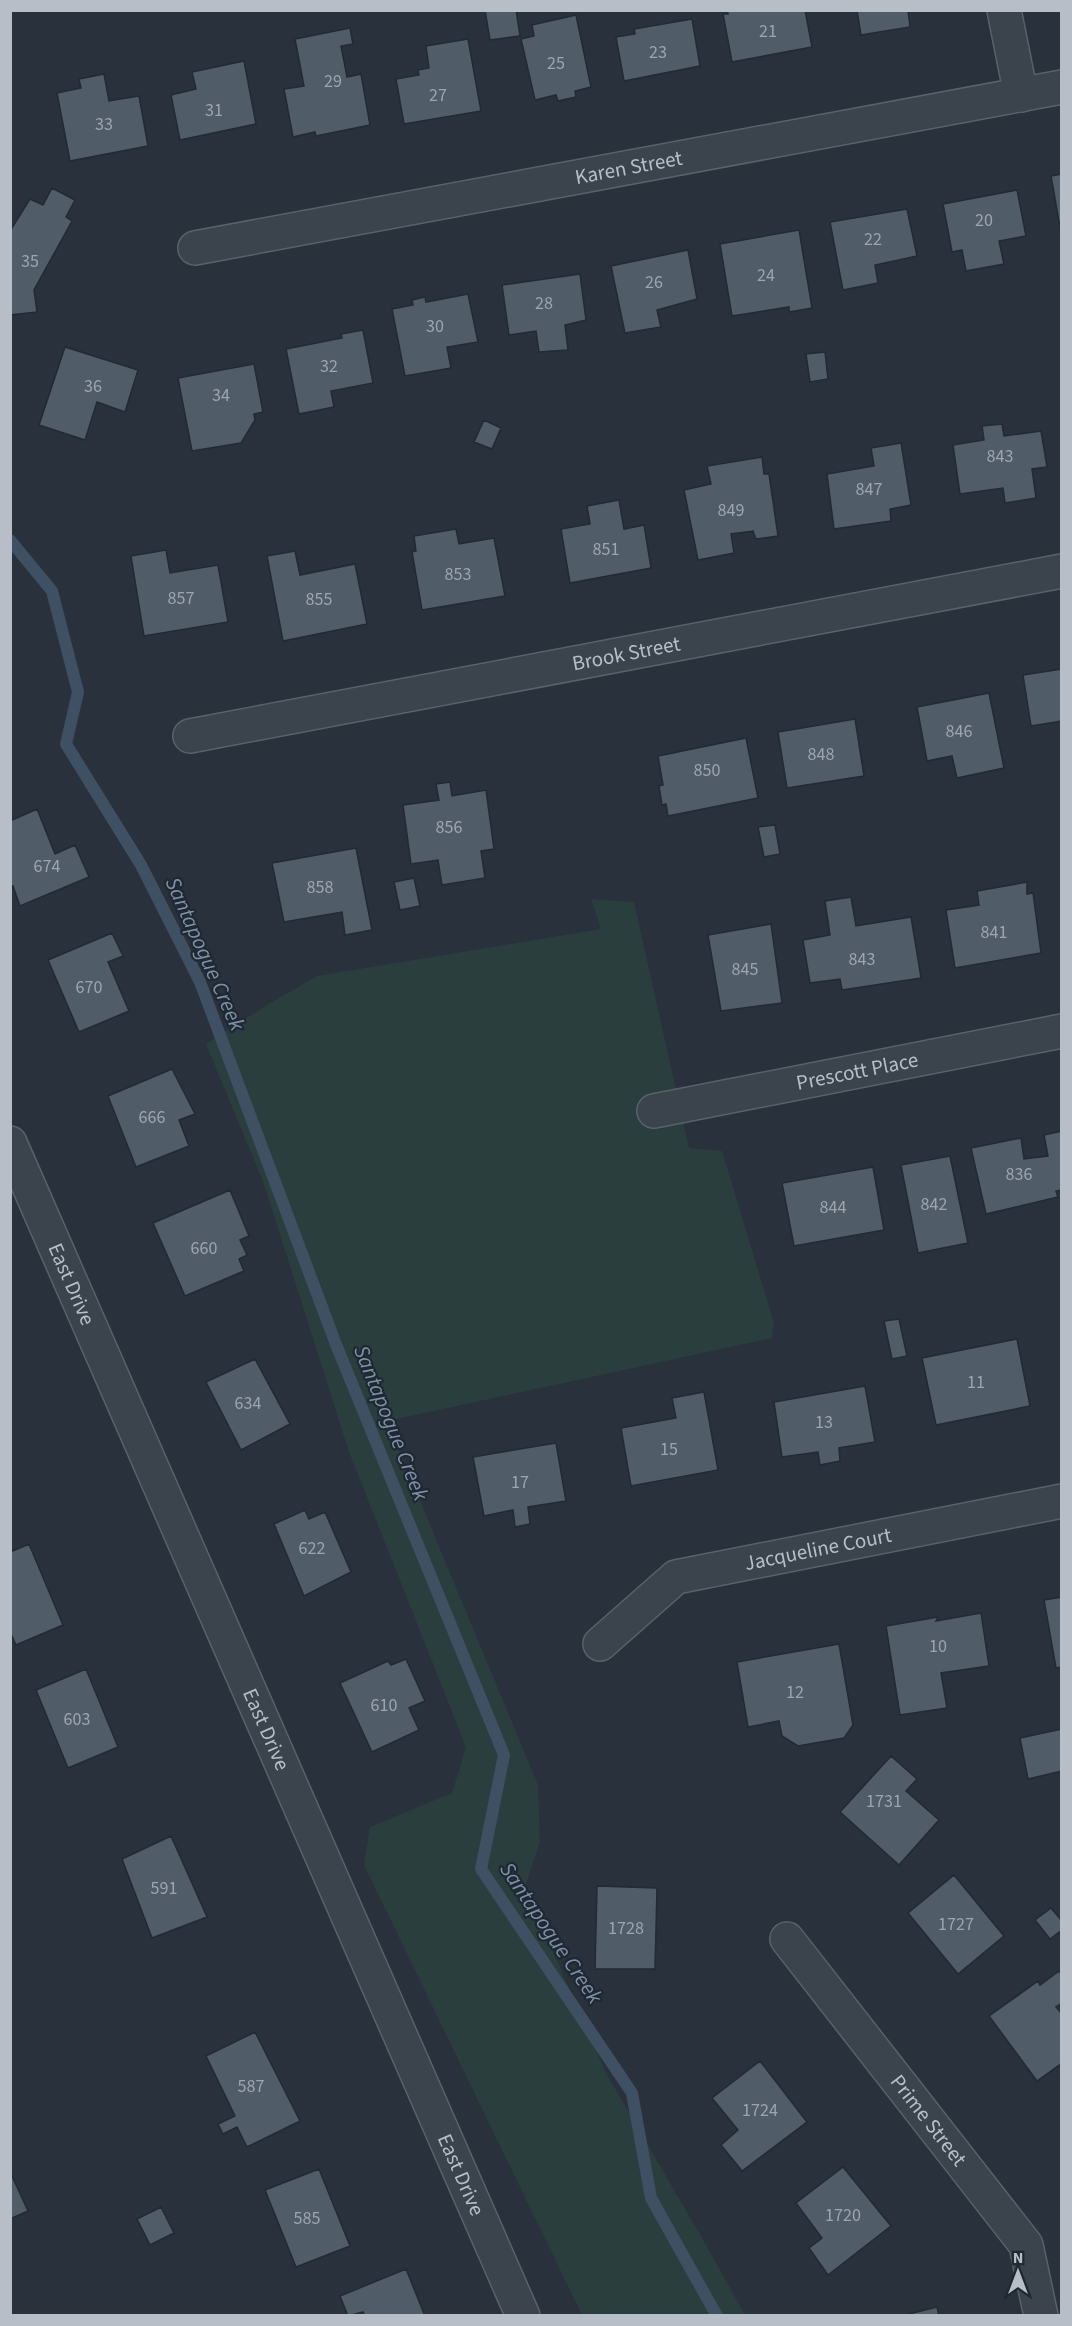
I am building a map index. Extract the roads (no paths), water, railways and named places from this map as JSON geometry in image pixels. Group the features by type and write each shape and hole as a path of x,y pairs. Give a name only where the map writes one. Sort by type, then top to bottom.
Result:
{"street":[{"path":"1004,10 1021,95"},
{"name":"Karen Street","path":"195,248 1062,87"},
{"name":"Brook Street","path":"190,736 1062,571"},
{"name":"Prescott Place","path":"654,1110 1062,1031"},
{"name":"East Drive","path":"10,1143 524,2316"},
{"name":"Jacqueline Court","path":"600,1644 676,1577 1062,1502"},
{"name":"Prime Street","path":"787,1939 1026,2245 1041,2316"}],"waterway":[{"name":"Santapogue Creek","path":"10,540 52,591 78,692 66,744 141,865 200,982 337,1347 504,1755 481,1869 632,2093 651,2198 717,2316"}]}
